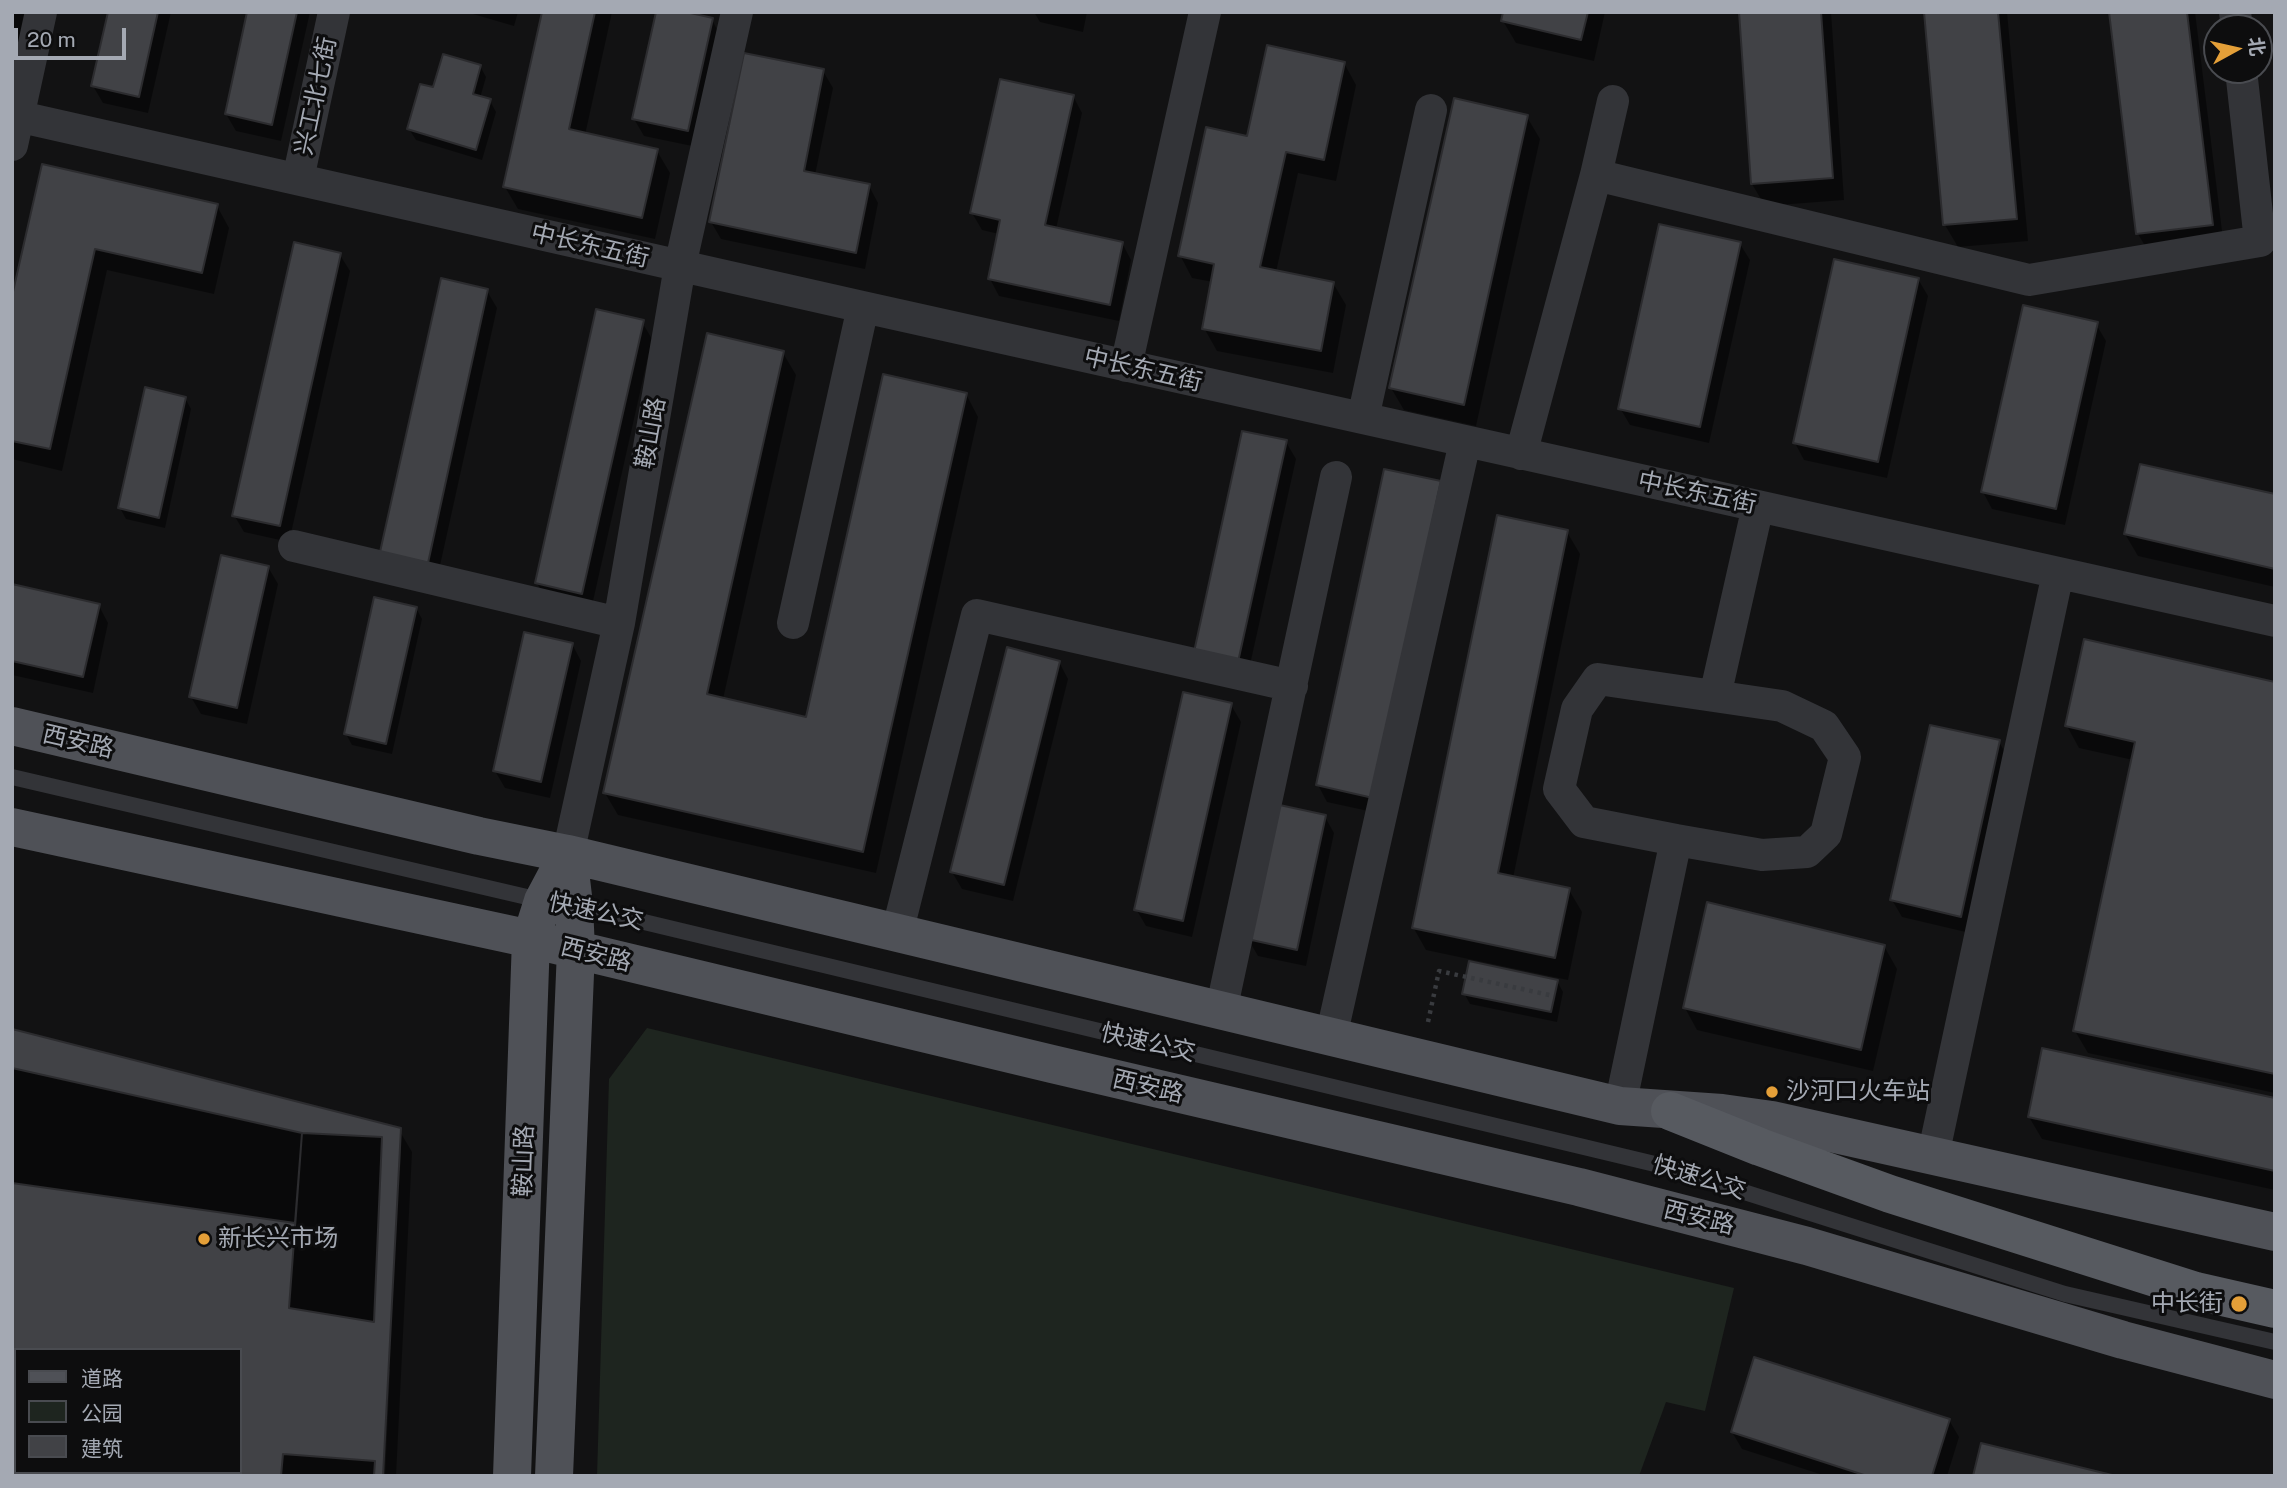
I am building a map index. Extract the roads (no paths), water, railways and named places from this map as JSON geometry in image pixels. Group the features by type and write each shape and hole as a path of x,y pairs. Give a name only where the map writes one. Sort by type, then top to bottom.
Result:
{"highway":[{"path":"1670,1111 1890,1194 2171,1283 2275,1309"}],"main road":[{"name":"西安路","path":"12,726 479,836 568,854 1620,1106 1722,1113 1772,1120 2275,1232"},
{"name":"西安路","path":"12,827 531,939 1579,1187 1807,1246 2123,1340 2275,1380"},
{"name":"鞍山路","path":"512,1476 531,939 559,903 568,854"},
{"name":"鞍山路","path":"554,1476 576,950 559,903"}],"street":[{"path":"14,125 41,12"},
{"name":"兴工北七街","path":"298,179 334,12"},
{"name":"鞍山路","path":"568,854 619,623 680,266 737,12"},
{"path":"1126,366 1205,12"},
{"path":"1596,175 2029,280 2260,241 2243,84"},
{"path":"1521,454 1614,101"},
{"path":"1363,418 1431,110"},
{"name":"中长东五街","path":"14,125 298,179 2275,621"},
{"path":"793,623 863,307"},
{"path":"1331,1037 1465,442"},
{"path":"1221,1011 1336,477"},
{"path":"1715,696 1758,506"},
{"path":"294,546 619,623"},
{"path":"1933,1156 2058,573"},
{"path":"897,933 977,615 1292,686"},
{"path":"1598,679 1782,706 1824,726 1845,757 1826,834 1807,852 1762,855 1676,840 1584,822 1559,789 1577,709 1598,679"},
{"path":"1620,1106 1676,840"}],"lane":[{"name":"快速公交","path":"12,777 559,903 1660,1165 2065,1294 2275,1342"}],"place":[{"name":"沙河口火车站","path":"1772,1092"},
{"name":"新长兴市场","path":"204,1239"},
{"name":"中长街","path":"2239,1304"}]}
